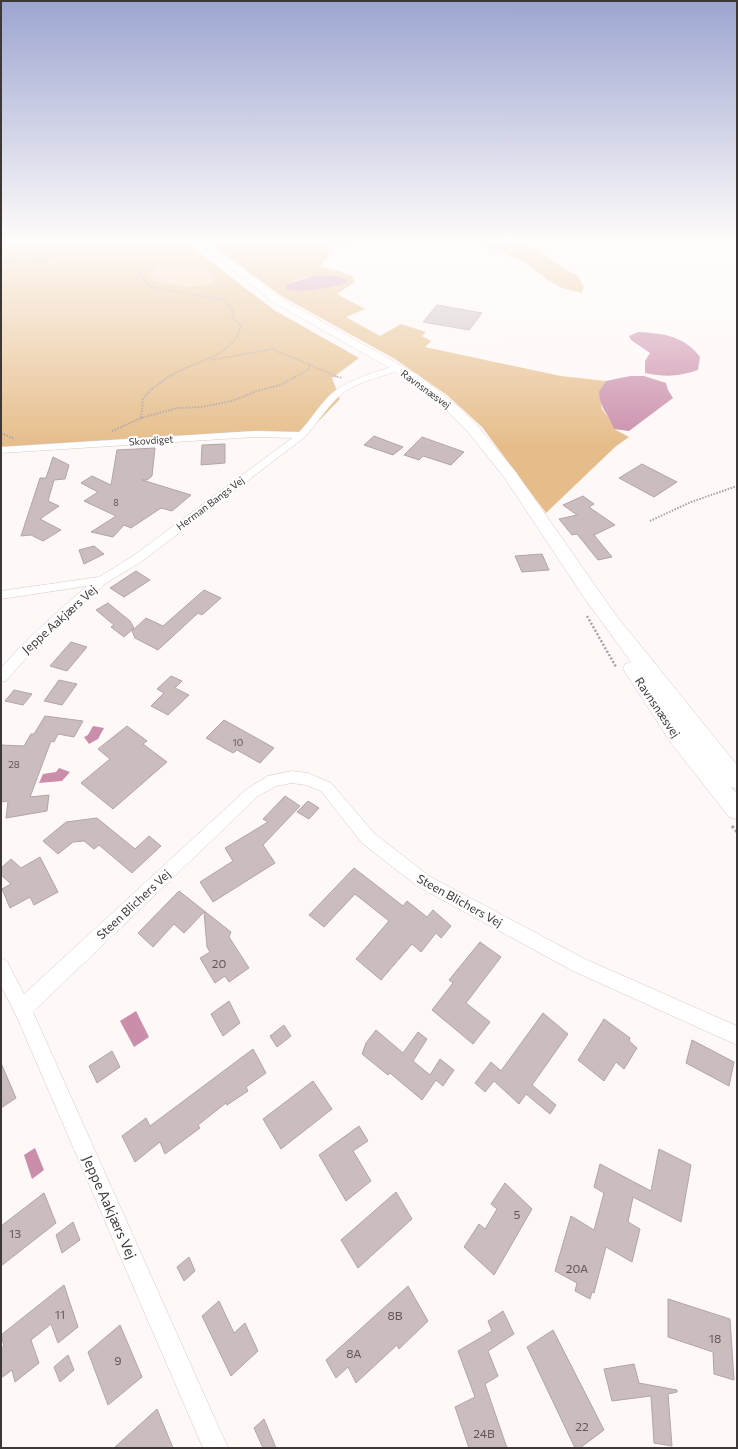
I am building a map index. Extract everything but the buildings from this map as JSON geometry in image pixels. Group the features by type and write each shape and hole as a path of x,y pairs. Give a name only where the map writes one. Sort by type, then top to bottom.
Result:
{"main road":[{"name":"Ravnsnæsvej","path":"295,311 376,354 398,368 448,404 479,435 514,482 588,604 649,695 733,815"},
{"name":"Ravnsnæsvej","path":"588,604 648,671 737,780"}],"street":[{"name":"Herman Bangs Vej","path":"1,595 102,580 137,559 302,435 316,420 336,393 357,381 398,368"},
{"name":"Skovdiget","path":"1,450 254,434 302,435"},
{"name":"Jeppe Aakjærs Vej","path":"1,677 20,654 44,630 102,580"},
{"name":"Steen Blichers Vej","path":"22,1009 253,792 273,780 292,777 308,779 326,787 368,838 423,882 579,965 737,1036"},
{"name":"Jeppe Aakjærs Vej","path":"1,967 22,1009 216,1448"}],"path":[{"path":"141,418 144,399 150,390 176,372 208,360 223,351 239,333 241,325 234,319 234,311"},
{"path":"208,360 272,349 334,376 357,381"},
{"path":"106,433 122,428 141,418 177,408 201,407 232,402 257,390 280,385 308,370 310,365"},
{"path":"1,433 15,439"},
{"path":"650,521 691,502 737,486"},
{"path":"588,604 620,673"},
{"path":"733,815 737,832"}],"shaded area":[{"path":"1,311 275,311 359,358 332,378 340,399 305,435 259,431 1,447"},
{"path":"308,311 361,311 346,317 380,336 401,324 426,332 422,336 431,341 425,347 561,376 606,381 599,391 602,409 611,421 614,429 629,437 615,447 546,513 482,427 447,395 395,359"},
{"path":"638,332 656,333 672,337 687,344 700,357 698,370 672,376 645,373 645,361 650,353 631,340 629,336"},
{"path":"630,376 644,376 666,383 673,398 629,431 614,429 610,419 602,407 599,391 606,381"},
{"path":"93,726 104,728 98,739 89,744 84,737 88,735"},
{"path":"59,768 70,772 62,781 39,783 43,774 56,772"},
{"path":"136,1011 149,1037 134,1047 120,1021"},
{"path":"35,1148 44,1170 32,1179 24,1155"}]}
